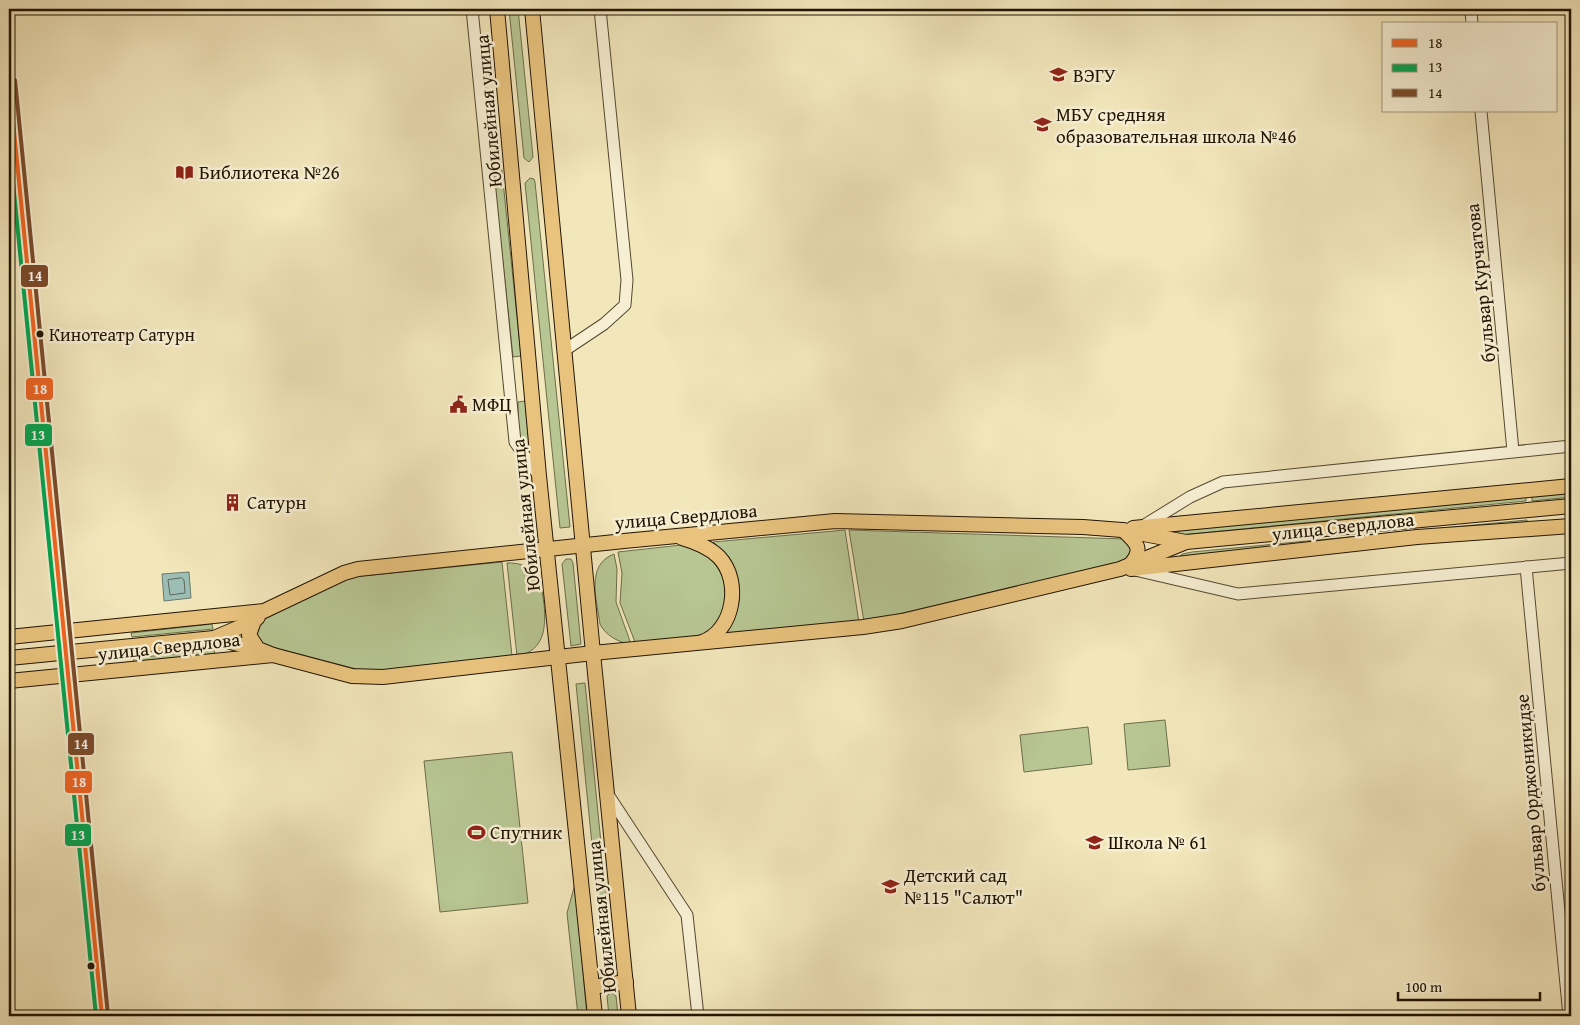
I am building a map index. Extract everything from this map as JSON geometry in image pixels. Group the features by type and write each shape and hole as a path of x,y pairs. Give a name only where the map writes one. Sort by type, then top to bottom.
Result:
{"main road":[{"name":"Юбилейная улица","path":"497,9 539,476 595,1016"},
{"name":"Юбилейная улица","path":"532,9 593,653 630,1016"},
{"path":"9,81 102,1016"},
{"name":"улица Свердлова","path":"1122,530 1143,526 1571,486"},
{"name":"улица Свердлова","path":"214,638 344,573 358,569 584,545 834,521 1083,527 1122,530 1186,542 1571,506"},
{"name":"улица Свердлова","path":"9,658 214,638 352,676 367,678 383,677 593,653 863,627 902,621 1127,568 1417,537 1571,526"},
{"path":"1122,530 1136,541 1137,548 1137,556 1127,568"},
{"path":"675,537 698,543 709,549 720,558 730,572 732,583 732,599 729,614 723,626 714,636 694,644"},
{"name":"улица Свердлова","path":"1127,568 1186,542"},
{"name":"улица Свердлова","path":"9,637 259,616"},
{"name":"улица Свердлова","path":"258,650 249,635 259,616"},
{"name":"улица Свердлова","path":"9,680 273,655"},
{"path":"592,987 626,982"}],"street":[{"path":"472,9 515,442 539,476"},
{"path":"565,350 604,324 625,305 627,280 600,9"},
{"path":"1470,9 1472,22"},
{"name":"бульвар Курчатова","path":"1480,112 1514,451"},
{"path":"1143,526 1190,497 1223,482 1571,446"},
{"path":"1127,568 1238,594 1571,562"},
{"name":"бульвар Орджоникидзе","path":"1526,566 1569,1016"},
{"path":"607,793 687,915 698,1016"}],"green space":[{"path":"509,9 518,9 533,157 529,162 524,158"},
{"path":"489,35 493,74 488,79 484,77 479,36"},
{"path":"489,90 493,91 494,94 521,356 513,357 485,95"},
{"path":"530,178 534,179 535,182 570,527 560,528 525,183"},
{"path":"525,401 529,453 519,441 518,402"},
{"path":"1571,491 1571,497 1532,501 1532,495"},
{"path":"1526,496 1526,501 1181,535 1178,533 1179,530"},
{"path":"1527,520 1527,526 1179,557 1182,554 1192,552"},
{"path":"845,530 859,623 720,638 735,616 739,602 739,592 736,573 732,565 713,542"},
{"path":"849,530 1125,539 1133,545 1127,561 864,622"},
{"path":"681,545 696,550 708,557 717,568 723,580 726,593 724,606 718,619 700,639 639,647 635,642 620,603 622,573 618,552"},
{"path":"614,554 617,569 616,602 631,644 613,638 605,632 600,624 595,595 596,575 599,566 605,559"},
{"path":"566,559 571,559 573,563 581,644 571,646 562,564"},
{"path":"502,562 512,656 364,671 257,643 252,629 256,623 352,577"},
{"path":"507,563 516,563 530,569 541,587 544,604 545,621 542,637 533,649 517,656"},
{"path":"212,624 213,629 132,637 131,633"},
{"path":"214,650 215,654 134,663 133,658"},
{"path":"585,683 614,973 610,977 605,975 576,684"},
{"path":"1165,720 1170,766 1128,770 1124,724"},
{"path":"1088,727 1092,764 1024,772 1020,735"},
{"name":"Спутник","path":"512,752 528,903 440,912 424,761"},
{"path":"575,884 587,1016 578,1016 567,913"},
{"path":"611,992 616,996 618,1016 609,1016 607,996"}],"water":[{"path":"189,572 191,598 164,601 162,574"}],"transit line":[{"name":"14","path":"15,80 108,1015"},
{"name":"18","path":"9,81 102,1016"},
{"name":"13","path":"9,142 96,1016"}],"place":[{"name":"ВЭГУ","path":"1059,75"},
{"name":"МБУ средняя образовательная школа №46","path":"1042,125"},
{"name":"Библиотека №26","path":"185,172"},
{"name":"Кинотеатр Сатурн","path":"40,334"},
{"name":"МФЦ","path":"458,404"},
{"name":"Сатурн","path":"233,502"},
{"name":"Спутник","path":"476,832"},
{"name":"Школа № 61","path":"1094,842"},
{"name":"Детский сад №115 \"Салют\"","path":"890,886"}]}
